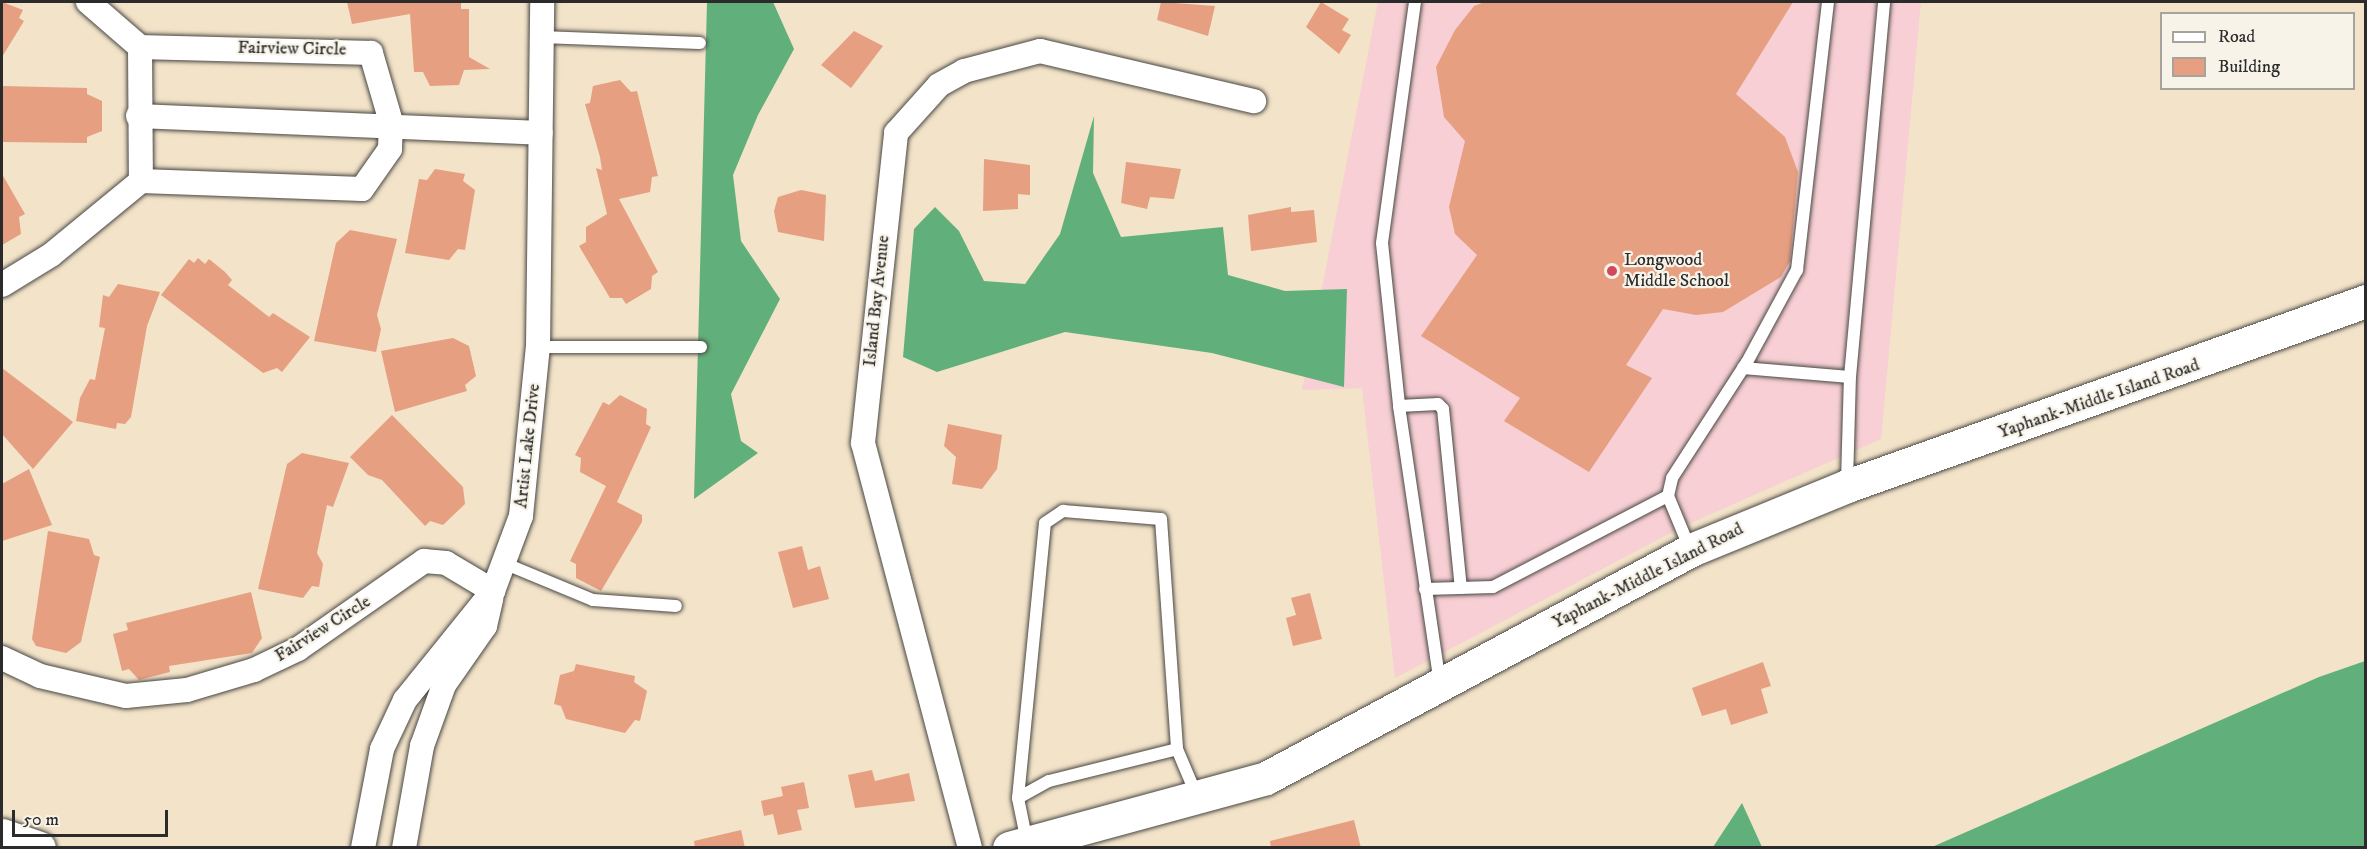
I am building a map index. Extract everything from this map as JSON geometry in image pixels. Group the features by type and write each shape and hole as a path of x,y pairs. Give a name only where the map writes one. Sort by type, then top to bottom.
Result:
{"main road":[{"name":"Yaphank-Middle Island Road","path":"1018,845 1196,795 1266,778 1691,550 1847,486 2366,300"},
{"path":"2,836 39,848"}],"street":[{"path":"2,285 51,255 141,181 138,116 140,47 88,2"},
{"name":"Artist Lake Drive","path":"361,843 382,749 405,700 493,591 506,564 526,487 538,347 542,2"},
{"name":"Fairview Circle","path":"140,47 371,53 390,122 384,164 362,189 141,181"},
{"name":"Island Bay Avenue","path":"970,848 863,443 896,133 939,85 964,71 1040,51 1254,101"},
{"path":"138,116 390,122 413,129 542,133"},
{"name":"Fairview Circle","path":"2,657 40,676 126,696 187,690 254,670 298,649 424,561 446,563 493,591"},
{"path":"407,844 422,746 444,685 485,626 493,591"}],"lane":[{"path":"1416,2 1409,27 1382,243 1399,406 1440,683"},
{"path":"1409,27 1424,2"},
{"path":"1691,550 1668,496 1672,478 1743,368 1797,270 1828,2"},
{"path":"1847,486 1852,444 1850,377 1884,2"},
{"path":"541,37 700,43"},
{"path":"538,347 700,347"},
{"path":"1743,368 1850,377"},
{"path":"1399,406 1438,404 1443,409 1461,588"},
{"path":"1425,589 1493,587 1668,496"},
{"path":"1018,845 1018,798 1044,533 1046,523 1063,511 1161,519 1177,749 1196,795"},
{"path":"506,564 593,600 676,606"},
{"path":"1018,798 1049,781 1177,749"}],"shaded area":[{"name":"Longwood Middle School","path":"1378,2 1921,2 1881,439 1684,526 1395,678 1362,388 1302,390"}],"green space":[{"path":"707,2 773,2 794,49 758,115 733,175 741,241 780,299 731,394 741,441 758,453 694,499"},
{"path":"1094,116 1093,173 1121,237 1223,227 1228,275 1285,291 1347,289 1344,387 1212,353 1065,332 937,372 903,357 914,229 935,207 959,231 984,281 1025,284 1060,234"},
{"path":"2365,661 2365,847 1932,847 2319,677"},
{"path":"1742,803 1762,847 1713,847"}],"building":[{"path":"2,2 23,10 19,18 24,21 2,57"},
{"path":"347,2 461,2 461,9 469,9 469,57 490,69 464,70 459,85 430,86 423,72 414,72 410,14 352,24"},
{"path":"1161,2 1215,6 1208,36 1157,20"},
{"path":"1321,2 1349,19 1342,30 1351,35 1339,54 1306,27"},
{"path":"1485,2 1793,2 1736,94 1785,137 1798,172 1790,261 1781,277 1723,312 1696,315 1663,309 1626,365 1652,378 1589,472 1504,421 1520,398 1421,336 1477,255 1455,234 1449,207 1465,141 1444,117 1436,67 1455,30 1474,6"},
{"path":"854,31 883,46 851,88 821,65"},
{"path":"620,80 631,92 637,91 658,176 652,177 650,192 619,199 658,272 652,276 651,289 626,304 622,298 610,298 579,246 586,242 586,227 607,214 596,168 602,170 600,157 585,104 590,103 593,86"},
{"path":"2,86 87,88 87,94 102,101 102,131 87,137 87,143 2,142"},
{"path":"984,159 1030,165 1030,195 1018,194 1018,209 983,211"},
{"path":"1126,162 1181,169 1174,199 1150,197 1147,209 1121,203"},
{"path":"435,169 465,174 463,181 475,190 465,250 458,249 449,260 405,253 419,179 427,180"},
{"path":"2,174 25,214 19,217 21,234 2,245"},
{"path":"801,190 826,195 824,241 778,232 774,211 778,197"},
{"path":"1291,207 1291,212 1314,210 1317,242 1251,251 1248,215"},
{"path":"350,230 397,239 377,315 381,329 376,352 314,341 336,243"},
{"path":"198,258 205,264 209,259 225,272 232,280 228,285 269,317 273,313 310,337 282,372 277,368 263,373 161,295 189,259 194,263"},
{"path":"118,284 160,292 147,326 131,417 125,424 117,423 116,429 76,421 80,398 90,379 95,380 105,328 99,327 103,295 109,297"},
{"path":"453,338 469,346 476,376 465,385 467,391 395,412 381,351"},
{"path":"2,368 73,422 33,469 2,434"},
{"path":"620,395 647,409 646,424 651,427 617,502 642,515 642,522 601,591 576,578 576,564 570,561 606,486 580,472 581,458 575,455 603,402 609,405"},
{"path":"392,415 463,487 465,504 443,525 430,521 425,526 382,480 368,475 350,457"},
{"path":"948,424 1002,435 997,469 982,489 952,484 956,457 944,446"},
{"path":"302,453 349,463 333,507 327,505 317,553 323,564 319,587 312,586 303,598 258,589 287,464"},
{"path":"29,469 52,525 2,541 2,484"},
{"path":"48,531 89,539 94,555 100,557 81,642 66,653 36,646 32,639"},
{"path":"802,546 808,570 820,566 829,599 793,608 778,552"},
{"path":"251,592 262,638 252,653 169,666 170,672 139,680 129,669 122,671 113,634 128,630 126,623"},
{"path":"1310,593 1322,639 1293,646 1286,618 1296,615 1291,598"},
{"path":"1763,662 1771,686 1761,689 1768,713 1731,725 1726,709 1702,716 1692,688"},
{"path":"576,664 635,676 634,682 647,691 640,721 635,720 625,733 566,719 561,706 554,704 560,675 574,671"},
{"path":"872,770 875,781 909,773 915,801 855,808 848,775"},
{"path":"804,782 809,808 797,810 802,830 778,835 773,814 764,816 761,801 783,796 781,787"},
{"path":"1354,820 1361,848 1271,848 1270,841"},
{"path":"741,830 745,848 695,848 694,841"}],"place":[{"name":"Longwood Middle School","path":"1612,271"}]}
